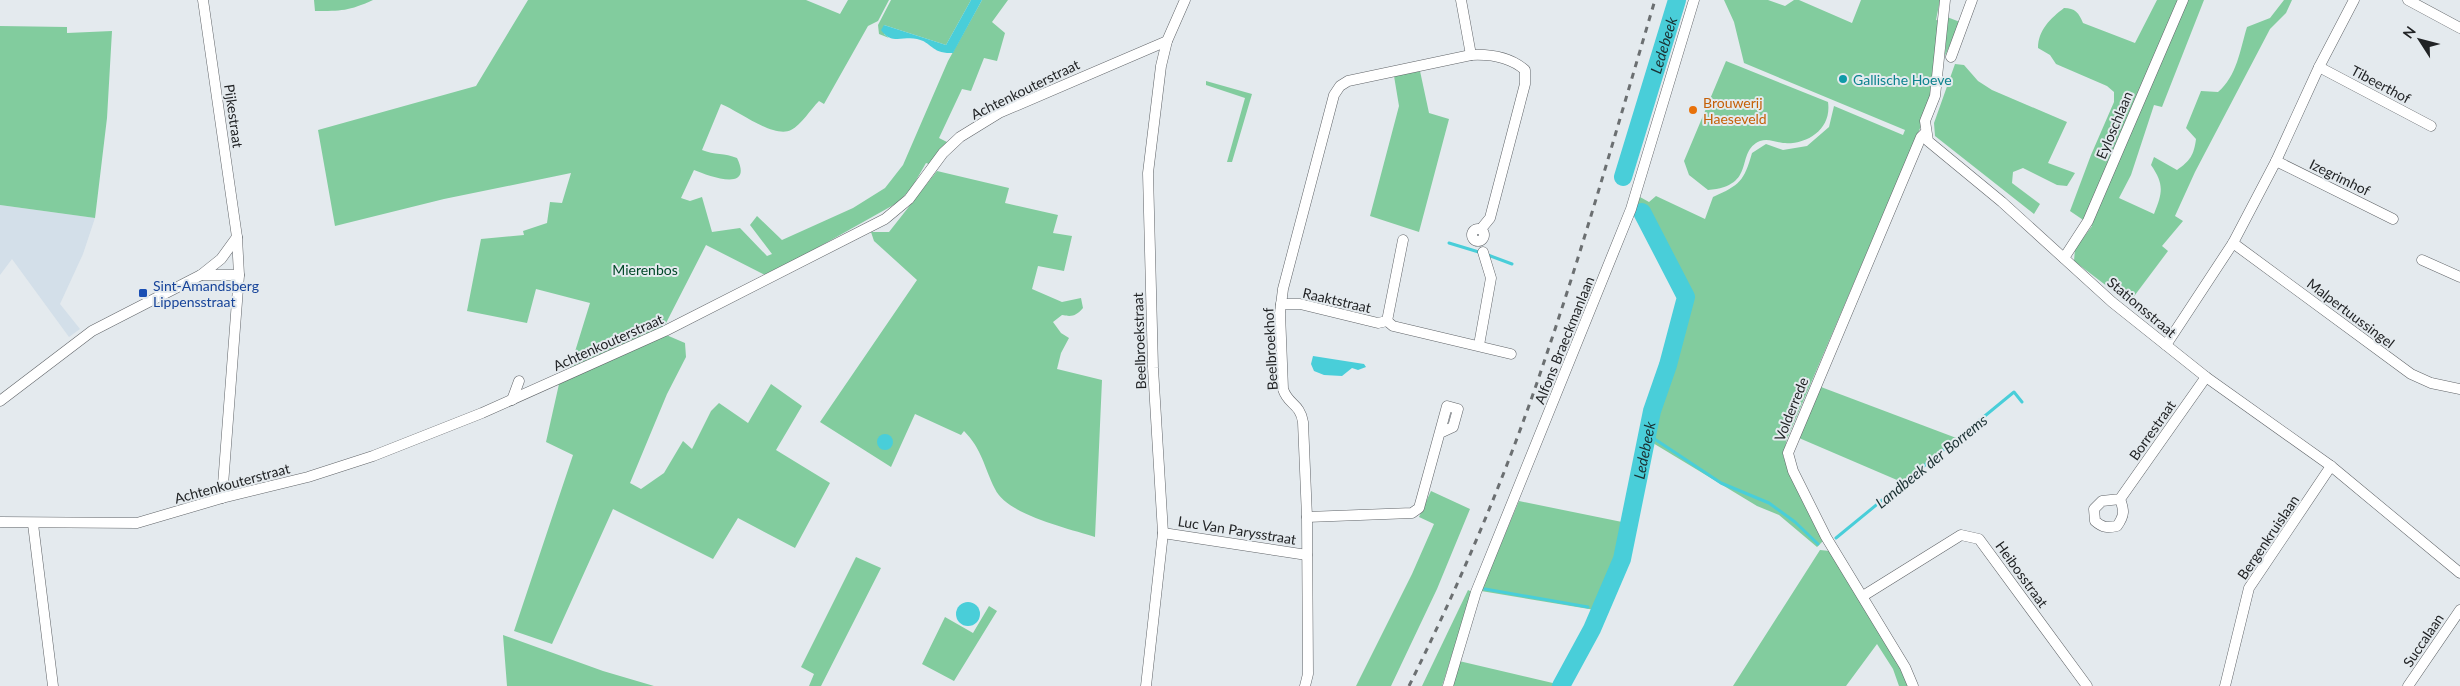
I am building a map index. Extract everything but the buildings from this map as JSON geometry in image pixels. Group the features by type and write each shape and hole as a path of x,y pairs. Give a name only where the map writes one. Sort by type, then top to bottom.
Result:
{"street":[{"name":"Pijkestraat","path":"203,0 237,237 239,275 222,498"},
{"name":"Beelbroekstraat","path":"1146,686 1162,533 1153,368 1148,173 1158,81 1167,41 1185,0"},
{"path":"1460,0 1471,55"},
{"name":"Alfons Braeckmanlaan","path":"1448,686 1476,592 1631,210 1694,0"},
{"path":"1926,133 1925,121 1935,96 1945,0"},
{"path":"1951,57 1972,0"},
{"name":"Eyloschlaan","path":"2064,258 2088,221 2183,0"},
{"path":"2166,345 2233,243 2276,161 2318,67 2354,0"},
{"path":"2408,0 2460,28"},
{"name":"Achtenkouterstraat","path":"0,522 33,524 137,523 222,498 308,477 373,456 512,400 665,331 885,219 909,199 943,153 960,137 999,113 1167,41"},
{"name":"Beelbroekhof","path":"1305,686 1308,674 1307,517 1301,410 1285,394 1283,389 1281,304 1283,289 1329,113 1334,95 1340,86 1348,81 1471,55 1485,54 1504,59 1517,64 1525,70 1525,84 1490,218 1481,229"},
{"name":"Tibeerthof","path":"2318,67 2431,126"},
{"name":"Stationsstraat","path":"1926,133 1928,141 2064,258 2112,302 2206,377 2331,466 2460,573"},
{"name":"Volderrede","path":"1913,686 1863,596 1826,537 1793,471 1788,453 1905,174 1921,138 1926,133"},
{"name":"Izegrimhof","path":"2276,161 2393,219"},
{"path":"0,401 92,331 201,275 221,259 237,237"},
{"name":"Raaktstraat","path":"1386,322 1403,240"},
{"name":"Malpertuussingel","path":"2233,243 2411,374 2431,383 2460,389"},
{"path":"1478,345 1491,278 1484,254"},
{"path":"2422,260 2460,277"},
{"path":"201,275 239,275"},
{"name":"Raaktstraat","path":"1281,304 1300,304 1378,323 1386,322 1393,326 1511,354"},
{"name":"Borrestraat","path":"2120,499 2206,377"},
{"path":"512,400 519,380"},
{"path":"1307,517 1412,513 1419,508 1440,433"},
{"name":"Bergenkruislaan","path":"2225,686 2249,588 2331,466"},
{"path":"33,524 53,686"},
{"name":"Luc Van Parysstraat","path":"1162,533 1307,555"},
{"name":"Heibosstraat","path":"1863,596 1961,535 1979,539 2087,686"},
{"name":"Succalaan","path":"2408,686 2460,610"}],"shaded area":[{"path":"0,205 95,218 83,254 60,304 80,329 69,337 12,259 0,275"}],"green space":[{"path":"314,0 373,0 345,10 315,11"},
{"name":"Mierenbos","path":"528,0 806,0 840,14 848,0 889,0 878,21 868,26 824,104 819,101 795,128 784,132 775,131 721,104 702,150 737,158 741,169 740,175 735,179 728,179 709,176 694,170 681,198 690,201 702,197 712,232 740,228 767,256 772,254 750,225 757,216 782,240 853,208 885,188 903,165 948,61 982,0 1008,0 992,22 1005,33 997,61 984,58 971,91 962,89 939,138 949,143 932,165 926,163 911,189 897,203 767,276 706,245 664,327 569,371 590,303 536,289 527,323 467,311 481,239 524,235 523,231 547,223 550,202 562,203 571,173 444,199 335,226 318,130 476,86"},
{"path":"891,0 971,0 946,45 884,25 884,34 889,38 879,34 878,25"},
{"path":"1724,0 1768,0 1785,6 1794,0 1799,0 1852,23 1861,0 1940,0 1936,20 1940,21 1931,96 1921,126 1787,439 1783,456 1823,541 1817,547 1779,515 1757,506 1643,437 1647,411 1680,303 1633,212 1640,197 1649,202 1656,196 1705,219 1713,197 1740,181 1752,153 1766,144 1783,150 1807,146 1829,127 1834,106 1903,135 1905,130 1744,63 1734,22"},
{"path":"2157,0 2204,0 2162,107 2154,105 2131,175 2119,198 2154,214 2161,188 2151,165 2154,157 2177,170 2185,164 2193,153 2196,139 2186,128 2201,91 2218,92 2230,78 2240,53 2247,27 2270,18 2284,0 2292,0 2286,13 2270,29 2195,172 2175,216 2183,221 2162,246 2168,251 2129,303 2074,261 2075,249 2092,226 2070,211 2114,102 2114,92 2107,86 2056,64 2050,55 2038,48 2040,36 2046,25 2064,8 2076,12 2083,23 2135,43"},
{"path":"1947,17 1960,22 1945,56"},
{"path":"0,26 67,27 67,33 112,31 107,118 95,218 0,205"},
{"path":"1726,61 1828,102 1828,112 1822,127 1809,138 1792,143 1763,140 1752,146 1740,176 1734,182 1724,187 1708,190 1689,175 1684,161"},
{"path":"1955,64 1964,65 1978,81 1992,90 2067,122 2048,163 2075,173 2067,186 2057,185 2023,168 2013,172 2012,183 2040,204 2034,214 1935,136 1934,123"},
{"path":"1420,71 1429,113 1449,119 1419,232 1370,216 1399,106 1394,76"},
{"path":"1206,81 1252,94 1232,162 1227,162 1245,98 1206,85"},
{"path":"937,171 1009,188 1005,203 1058,215 1053,233 1072,236 1064,271 1038,266 1032,289 1062,302 1081,298 1083,308 1078,313 1071,316 1062,315 1053,322 1061,333 1069,338 1061,353 1057,369 1102,380 1095,537 1039,519 1012,506 1002,498 995,489 979,451 964,431 961,435 915,414 891,467 820,422 917,280 874,241 871,232 889,232"},
{"path":"664,334 685,343 686,357 667,394 630,483 641,489 664,473 683,441 692,449 711,411 719,403 748,423 771,384 802,406 776,450 830,483 795,548 738,518 713,559 613,509 552,644 514,631 573,455 546,442 559,384"},
{"path":"1821,387 1959,439 1904,483 1799,438"},
{"path":"1431,491 1470,509 1437,589 1391,686 1356,686 1412,574 1434,524 1419,517"},
{"path":"1519,501 1627,523 1614,567 1595,610 1481,591"},
{"path":"1820,550 1830,551 1902,667 1909,686 1899,686 1893,669 1877,644 1846,686 1733,686"},
{"path":"856,557 881,568 821,686 809,686 814,674 801,667"},
{"path":"1468,590 1472,592 1442,686 1422,686"},
{"path":"989,606 997,611 954,681 922,664 945,617 973,633"},
{"path":"503,635 603,671 654,686 507,686"},
{"path":"1459,661 1557,684 1555,686 1452,686"}],"water":[{"path":"971,0 982,0 953,53 940,52 917,39 893,39 885,35 881,30 884,25 946,45"},
{"path":"1313,356 1364,364 1366,367 1358,370 1352,368 1342,376 1324,375 1314,371 1311,364"},
{"path":"882,434 888,434 893,439 891,448 882,450 877,445 877,439"},
{"path":"968,602 977,605 980,614 977,623 968,626 959,623 956,614 959,605"}],"waterway":[{"name":"Ledebeek","path":"1623,177 1677,0"},
{"name":"Ledebeek","path":"1561,686 1592,629 1622,559 1652,411 1668,365 1686,297 1642,212"},
{"path":"1449,243 1482,253"},
{"path":"1488,255 1512,264"},
{"name":"Landbeek der Borrems","path":"1836,538 2014,392 2022,402"},
{"name":"Landbeek der Borrems","path":"1647,434 1721,483 1769,503 1795,522 1818,544"},
{"path":"1485,589 1588,607"},
{"name":"Ledebeek","path":"1596,609 1600,610"}],"railway":[{"path":"1409,686 1447,607 1515,445 1588,227 1655,0"}],"place":[{"name":"Gallische Hoeve","path":"1843,79"},
{"name":"Brouwerij Haeseveld","path":"1693,110"},
{"name":"Sint-Amandsberg Lippensstraat","path":"143,293"}]}
